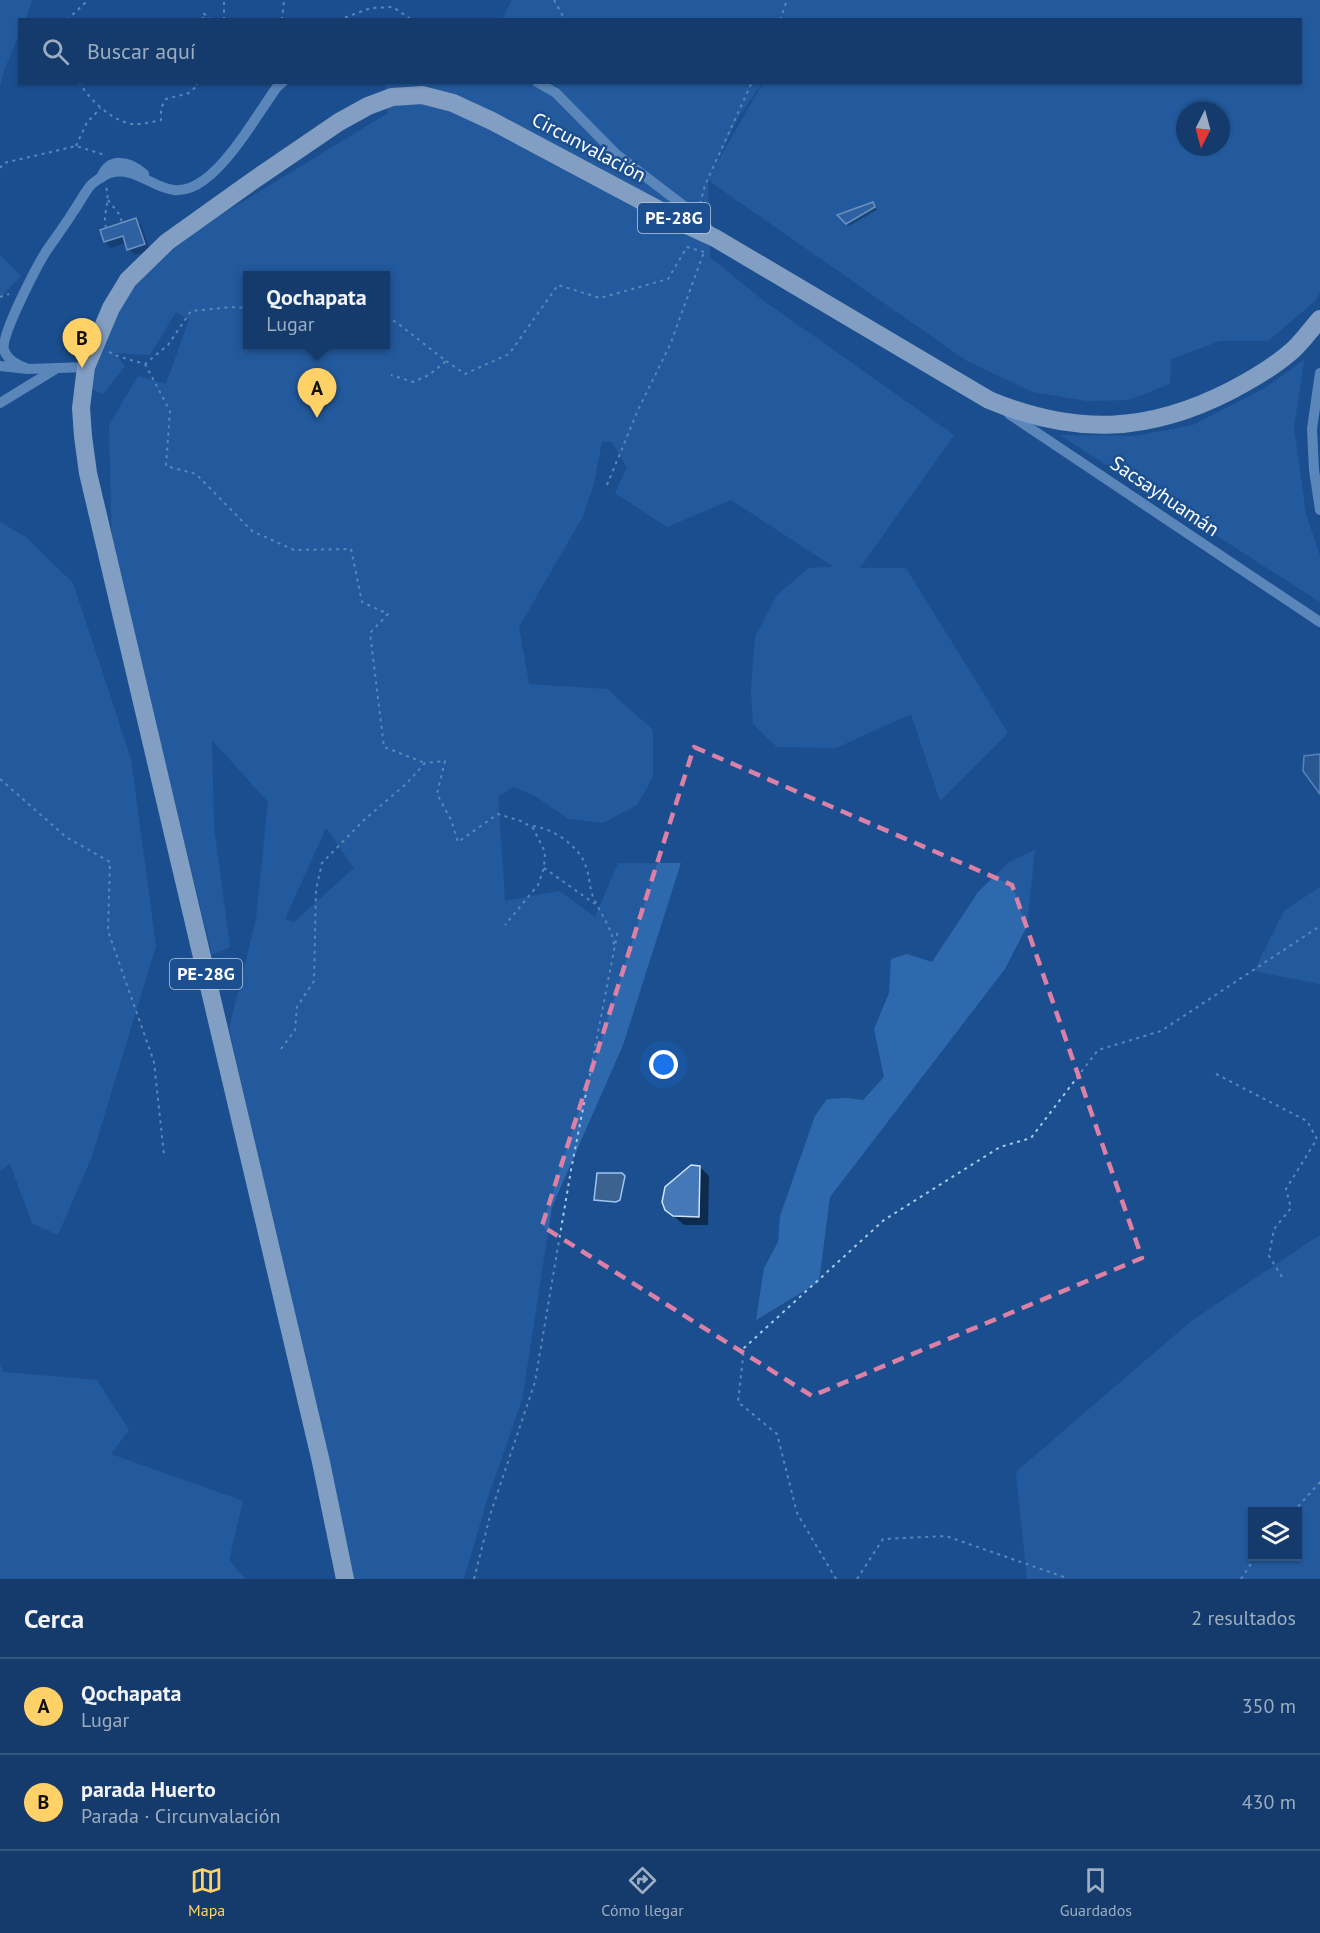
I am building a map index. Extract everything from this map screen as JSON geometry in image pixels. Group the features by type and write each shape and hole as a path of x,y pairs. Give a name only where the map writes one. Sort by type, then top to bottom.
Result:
{"highway":[{"name":"Circunvalación","path":"86,367 111,308 128,280 167,242 339,122 368,106 392,97 422,95 453,103 492,121 689,226 710,245 989,400 1023,413 1061,422 1115,425 1160,418 1186,411 1212,400 1269,368 1293,349 1320,319"},
{"name":"PE-28G","path":"86,367 81,408 88,473 321,1462 345,1579"}],"street":[{"path":"28,369 13,363 4,349 4,343 18,305 46,252 91,186 104,182 108,173 122,171 133,173 165,189 179,190 193,187 206,179 222,164 281,84"},
{"path":"540,84 556,93 616,154 697,216 710,245"},
{"path":"0,366 28,369 86,367"},
{"path":"0,403 56,368"},
{"path":"1320,373 1312,429 1314,470 1320,510"},
{"name":"Sacsayhuamán","path":"989,400 1320,622"}],"path":[{"path":"69,18 88,0"},
{"path":"224,0 224,18"},
{"path":"282,18 284,0"},
{"path":"554,0 565,18"},
{"path":"781,18 787,0"},
{"path":"344,18 383,7 393,7 409,18"},
{"path":"80,84 100,108 127,123 144,124 161,120 161,108 166,99 189,93 197,84"},
{"path":"697,216 705,185 751,84"},
{"path":"76,146 88,120 100,108"},
{"path":"0,168 4,163 76,146 109,156"},
{"path":"104,182 109,196 107,215 104,220 106,228"},
{"path":"108,200 122,222"},
{"path":"390,320 465,374 509,354 558,285 600,298 668,279 687,247 710,245 670,345 638,410 607,485"},
{"path":"145,364 168,345 191,311 243,308"},
{"path":"96,340 104,350 145,364 170,411 166,466 196,474 252,531 294,550 351,549 362,602 388,614 370,633 384,747 425,763 445,761 437,794 451,820 458,842 498,814 521,821 533,828 545,852 544,868 538,885 505,925"},
{"path":"391,375 413,382 429,375 446,361"},
{"path":"281,1049 295,1030 297,1007 314,981 316,890 322,863 364,820 406,784 425,763"},
{"path":"0,779 66,837 110,862 108,931 154,1062 164,1155"},
{"path":"530,826 543,827 554,832 576,849 586,865 597,905 614,938 615,951"},
{"path":"544,868 597,905"},
{"path":"836,1579 796,1513 777,1434 738,1402 744,1348 884,1220 1000,1147 1031,1138 1098,1050 1161,1031 1320,926"},
{"path":"474,1579 491,1512 535,1383 571,1170 618,930"},
{"path":"1216,1074 1307,1121 1317,1139 1286,1189 1291,1208 1274,1229 1269,1256 1282,1277"},
{"path":"1298,1507 1320,1482"},
{"path":"857,1579 883,1539 946,1536 1065,1579"},
{"path":"1241,1579 1253,1561"}],"highlighted area":[{"path":"694,747 1012,885 1142,1258 812,1396 542,1226"}],"shaded area":[{"path":"0,0 32,0 26,18 18,18 18,37 4,70 0,87"},
{"path":"512,0 1320,0 1320,293 1315,301 1268,341 1220,341 1171,359 1170,384 1128,400 1088,401 1033,392 967,361 708,180 710,257 760,298 954,435 860,568 906,568 1008,733 940,801 911,714 836,748 777,747 753,724 751,691 755,637 777,595 809,568 834,567 731,500 667,527 615,493 627,467 612,442 602,442 593,487 583,516 519,627 529,684 607,689 653,730 653,777 637,805 603,823 569,819 535,796 514,787 498,796 505,901 559,891 595,917 618,863 681,863 623,1045 552,1207 522,1400 487,1500 464,1579 351,1579 229,1029 256,919 268,802 212,740 214,827 230,947 212,955 112,545 109,425 138,376 166,384 189,320 176,312 150,355 114,353 125,366 103,394 89,388 105,330 146,270 208,223 388,113 385,84 761,84 738,118 715,166 762,84 1302,84 1302,18 503,18","holes":["326,828 354,868 294,922 285,919"]},
{"path":"0,255 21,276 0,298"},
{"path":"1304,360 1294,428 1306,514 1320,556 1320,602 1060,435 1135,436 1193,425 1265,388"},
{"path":"0,522 27,538 73,583 131,759 156,946 92,1156 58,1235 32,1223 10,1164 0,1171"},
{"path":"1320,754 1320,794 1303,771 1304,756"},
{"path":"1035,850 1027,926 1005,969 830,1197 819,1282 756,1320 764,1268 778,1242 780,1216 815,1116 827,1099 863,1100 884,1077 874,1029 889,993 891,959 907,954 932,962 978,892 1009,862"},
{"path":"1320,887 1320,984 1254,971 1284,911"},
{"path":"597,1173 622,1173 625,1176 620,1200 616,1202 594,1200"},
{"path":"1320,1235 1320,1579 1027,1579 1016,1472 1190,1322"},
{"path":"0,1365 4,1372 97,1380 129,1430 111,1454 243,1501 229,1560 245,1579 0,1579"}],"building":[{"path":"873,202 875,207 846,224 837,215"},
{"path":"136,218 145,244 127,250 123,236 104,242 100,230"},
{"path":"691,1165 700,1166 699,1217 673,1216 665,1210 662,1202 665,1187"}],"place":[{"name":"parada Huerto","path":"82,368"},
{"name":"Qochapata","path":"317,418"}]}
